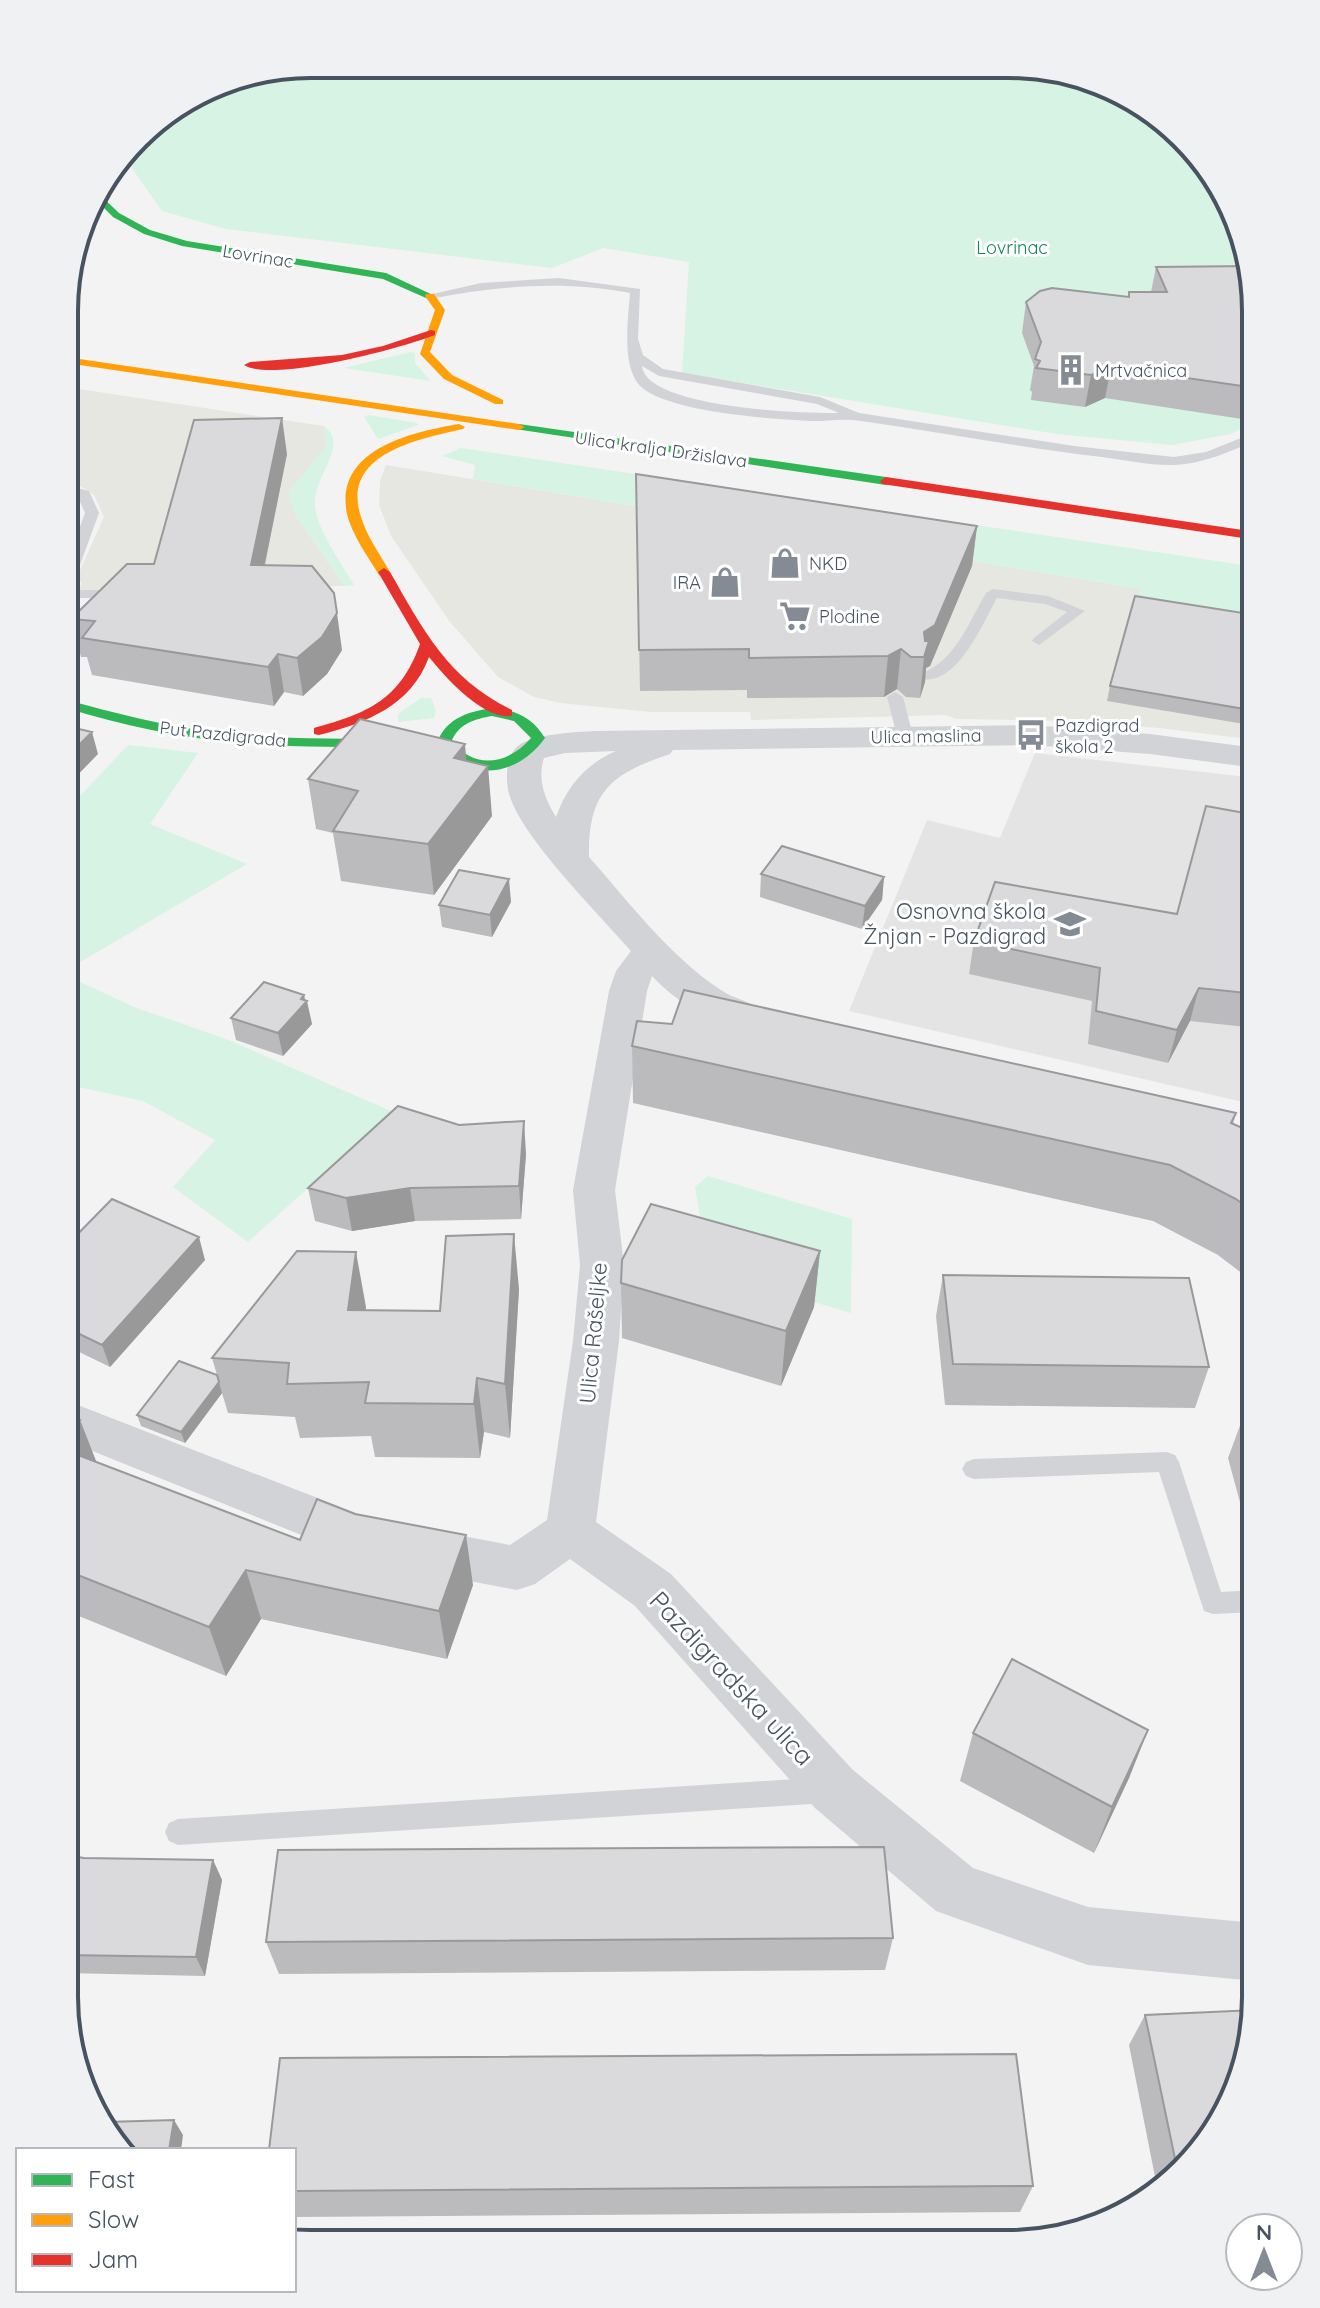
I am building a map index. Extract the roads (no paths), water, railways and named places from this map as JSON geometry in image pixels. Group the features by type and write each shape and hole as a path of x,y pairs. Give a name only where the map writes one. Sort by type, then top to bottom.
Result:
{"main road":[{"name":"Lovrinac","path":"103,206 146,230 216,249 384,275 430,296"},
{"path":"430,296 440,310 424,352 436,370 460,387 507,403 436,393"},
{"path":"342,379 241,364 311,366 353,360 391,350 431,333"},
{"name":"Ulica kralja Držislava","path":"78,362 1242,534"},
{"path":"307,396 342,417"},
{"path":"455,684 455,724 445,740 462,759 504,764 524,735 455,684 384,572 353,509 352,493 367,449 413,435 489,423"},
{"path":"265,741 341,725 392,703 410,685 427,643"},
{"name":"Put Pazdigrada","path":"78,707 151,727 265,741 422,741 476,714 524,735"},
{"name":"Put Pazdigrada","path":"422,741 462,759"}],"street":[{"name":"Ulica maslina","path":"524,735 554,745 595,741 1031,735 1139,742 1242,756"},
{"path":"524,735 527,797"},
{"path":"571,859 574,808 588,784 626,759 647,750 691,739"},
{"name":"Put Pazdigrada","path":"462,759 509,782 527,797 552,838 650,952"},
{"path":"650,952 672,974 710,1002 785,1031"},
{"name":"Ulica Rašeljke","path":"570,1531 596,1341 602,1265 594,1190 628,991 635,971 650,952"},
{"path":"78,1425 366,1539 517,1568 570,1531"},
{"name":"Pazdigradska ulica","path":"570,1531 653,1590 834,1789 956,1891 1088,1936 1242,1951"}],"lane":[{"path":"430,296 471,287 532,282 596,283 636,291 632,339 637,357 636,371 651,389 676,399 818,419 856,416 1074,450 1174,461 1209,455 1242,442"},
{"path":"637,357 659,372 820,401 856,416"},
{"path":"78,492 84,494 92,513 78,551"},
{"path":"927,676 938,674 953,660 993,593 1048,600 1078,611 1039,641"},
{"path":"78,594 140,594"},
{"path":"895,697 905,736"},
{"path":"974,1469 1167,1462 1213,1603 1242,1602"},
{"path":"178,1832 834,1789"}],"place":[{"name":"Mrtvačnica","path":"1071,370"},
{"name":"NKD","path":"785,563"},
{"name":"IRA","path":"725,582"},
{"name":"Plodine","path":"795,616"},
{"name":"Pazdigrad škola 2","path":"1031,735"},
{"name":"Osnovna škola Žnjan - Pazdigrad","path":"1070,924"}]}
